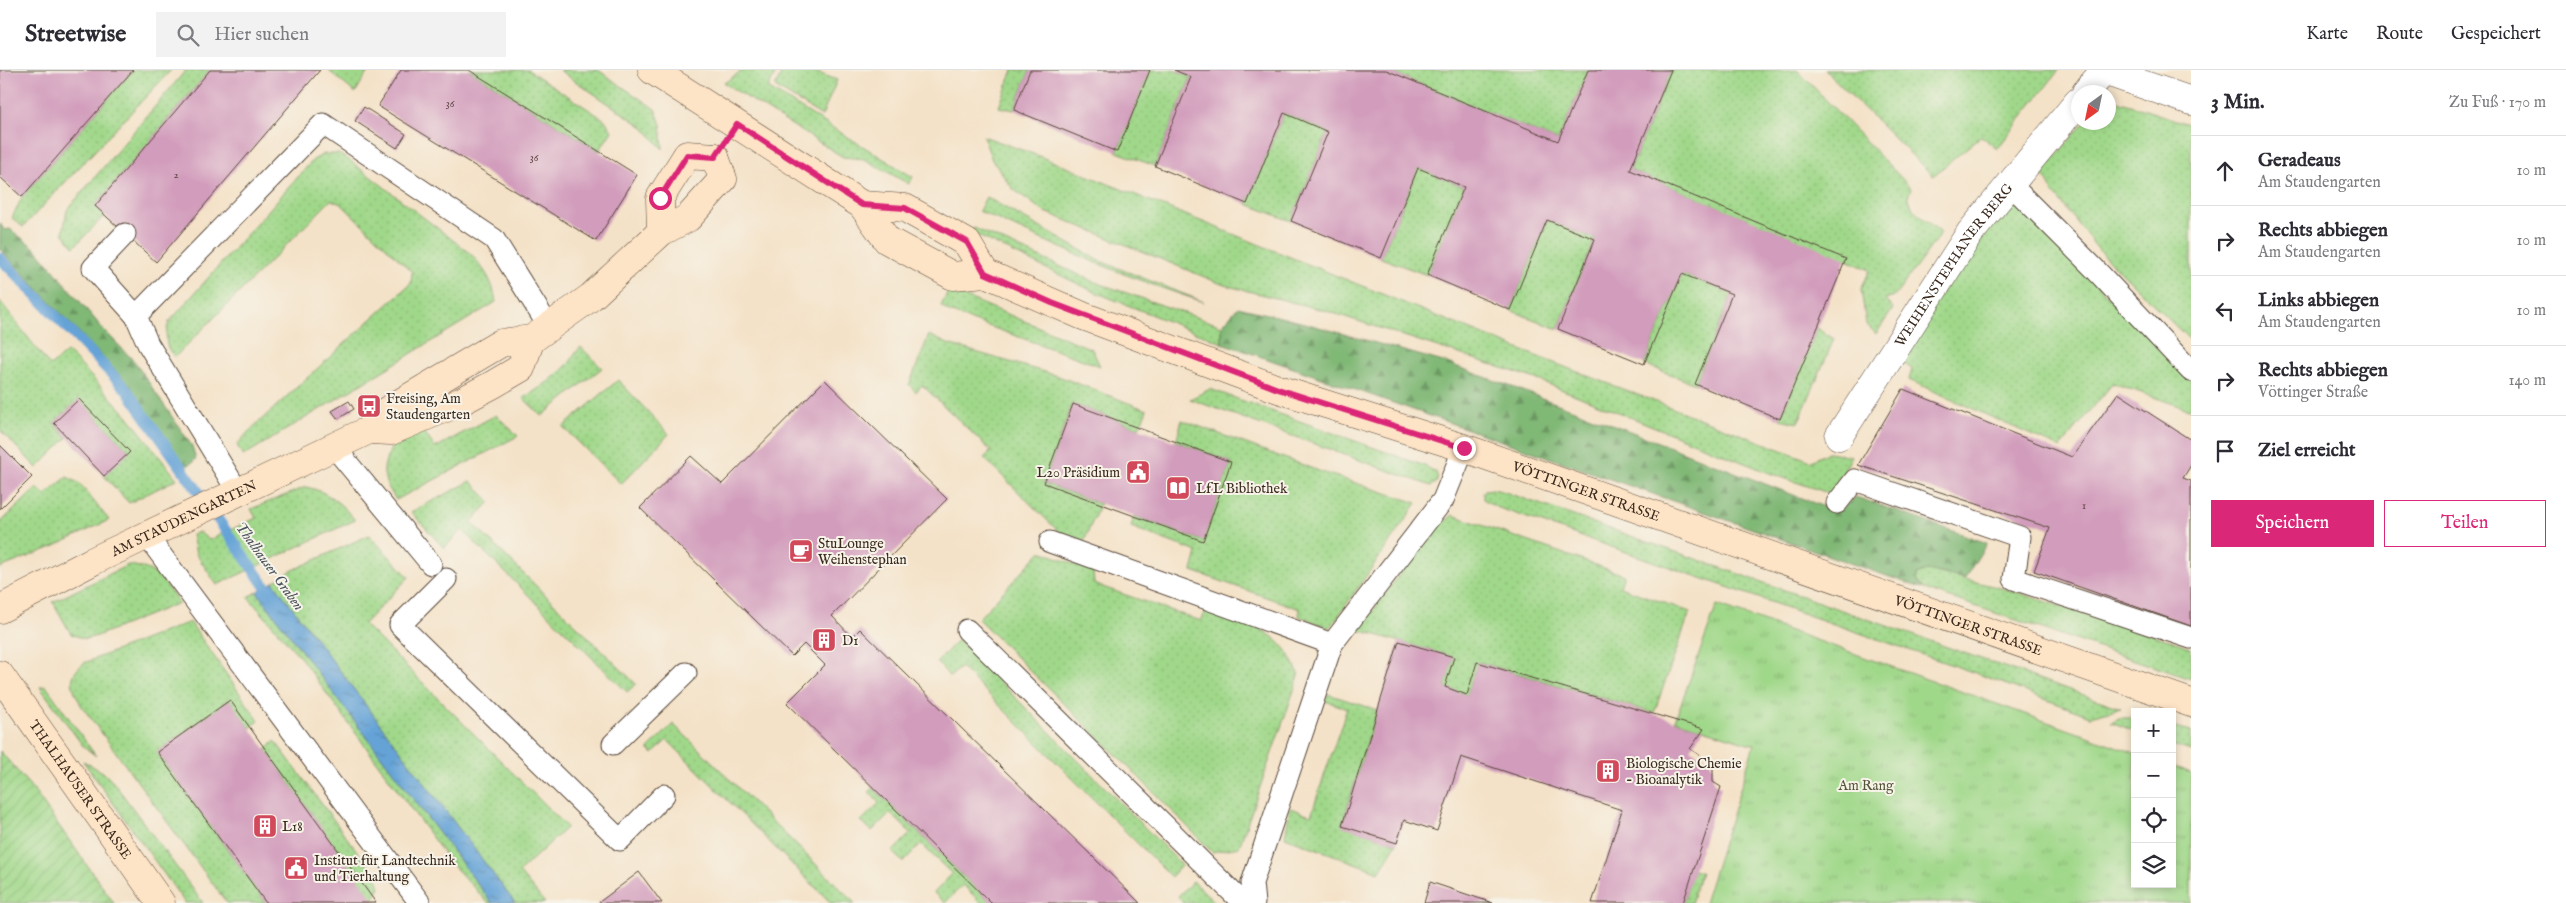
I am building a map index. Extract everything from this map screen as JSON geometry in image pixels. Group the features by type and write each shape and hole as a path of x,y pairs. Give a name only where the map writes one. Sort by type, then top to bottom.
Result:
{"main road":[{"name":"VÖTTINGER STRASSE","path":"652,70 862,205 887,240 953,276 985,273 1084,316 1278,389 1464,448 2191,703"},
{"path":"715,157 737,124"},
{"path":"661,232 660,198 687,155 715,157"},
{"path":"540,333 591,297 661,232 688,218 723,179 715,157"},
{"name":"VÖTTINGER STRASSE","path":"862,205 905,208 967,242 985,273"},
{"name":"AM STAUDENGARTEN","path":"0,609 236,493 335,448 368,430 391,431 460,402 521,368 540,333"},
{"name":"THALHAUSER STRASSE","path":"0,675 161,903"}],"street":[{"path":"2092,85 2104,71 2191,101"},
{"name":"WEIHENSTEPHANER BERG","path":"1839,436 1970,233 2071,110"}],"lane":[{"path":"136,316 323,124 494,239 540,333"},
{"path":"2010,184 2093,267 2191,371"},
{"path":"125,234 93,268 136,316 148,344 236,493"},
{"path":"335,448 432,564"},
{"path":"1254,903 1252,883 1332,644 1443,500 1464,448"},
{"path":"1837,503 1855,480 2020,537 2014,579 2191,638"},
{"path":"147,536 420,903"},
{"path":"1050,542 1332,644"},
{"path":"446,579 400,625 407,632 620,840 664,795"},
{"path":"967,630 1243,903"},
{"path":"613,744 686,673"}],"green space":[{"path":"133,70 171,70 23,227 12,218 22,197"},
{"path":"186,70 210,70 95,206 105,215 74,247 63,233 67,210"},
{"path":"328,70 369,70 355,93"},
{"path":"469,70 528,70 605,120 612,131 599,151"},
{"path":"559,70 598,70 655,109 661,124 663,149 643,127"},
{"path":"743,70 777,70 768,88 913,177 909,184 864,159 843,157 724,83"},
{"path":"783,70 810,70 837,80 822,116 775,87"},
{"path":"1013,70 1030,70 1014,110 999,107"},
{"path":"1150,70 1174,70 1191,77 1155,166 1117,152"},
{"path":"1386,70 1588,70 1558,141"},
{"path":"1671,70 1797,70 1911,188 1908,197 1913,209 1941,233 1895,296 1885,299 1893,309 1876,334 1866,324 1861,289 1870,270 1630,170"},
{"path":"1825,70 2059,70 1997,149 1981,136 1933,176"},
{"path":"2116,100 2191,125 2191,341 2101,253 2053,192 2044,175 2046,168 2078,130 2116,130"},
{"path":"1284,113 1328,132 1291,221 1247,204"},
{"path":"983,136 1039,156 1536,356 1811,461 1829,452 1852,456 1831,494 1772,474 1533,378 1327,311 1224,285 1043,211 1013,189 992,160"},
{"path":"324,154 339,154 349,160 471,254 488,276 496,302 243,456 237,445 249,431 411,283 412,272 341,204 331,200 175,357 171,353 166,341 169,322 313,160"},
{"path":"1418,168 1464,187 1427,275 1381,258"},
{"path":"986,197 1100,261 1204,302 1118,272 979,211"},
{"path":"2012,200 2191,378 2191,410 2113,383 2060,448 1909,380 1912,369 1897,359 1954,274"},
{"path":"1547,220 1595,239 1558,329 1510,310"},
{"path":"0,223 4,230 10,229 36,249 103,329 134,361 192,446 196,459 189,465 183,465 126,382 0,249"},
{"path":"974,228 1095,282 1222,326 1222,343 1095,292 970,232"},
{"path":"1682,274 1732,294 1695,384 1644,364"},
{"path":"949,290 1092,349 1100,366 949,312 941,306"},
{"path":"0,301 50,366 67,352 75,359 127,415 177,479 129,503 104,476 129,451 79,400 54,423 67,438 37,468 0,430"},
{"path":"1238,307 1301,322 1447,363 1604,421 1837,512 1856,497 1987,543 1965,578 1927,570 1917,575 1916,579 1924,589 1222,343 1222,326"},
{"path":"1817,328 1834,339 1798,423 1780,419"},
{"path":"929,335 948,344 1058,376 1147,410 1139,428 1072,404 1044,483 1100,504 1084,541 1059,532 984,458 991,451 922,385 916,392 909,385"},
{"path":"581,347 602,368 542,416 523,398 559,373"},
{"path":"618,380 669,434 621,484 563,427"},
{"path":"1210,389 1425,466 1436,472 1438,478 1436,483 1431,486 1190,399"},
{"path":"496,415 518,436 396,500 387,485 384,473 386,460 393,445 423,430 435,448"},
{"path":"1182,420 1316,470 1417,503 1330,628 1299,616 1300,609 1192,571 1197,552 1131,527 1134,516 1203,541 1231,462 1176,441"},
{"path":"67,477 79,483 109,520 55,546 0,568 0,523 37,488 45,495"},
{"path":"471,481 490,502 471,522 636,684 627,692 462,530 444,548 411,512"},
{"path":"306,487 321,491 333,499 355,520 217,585 196,554 192,535 199,532 209,540 256,518 251,509"},
{"path":"1493,489 2121,708 2090,716 1978,674 1496,507 1483,499 1485,490"},
{"path":"1453,515 1624,575 1620,587 1690,612 1654,713 1478,662 1467,695 1445,687 1453,657 1359,630 1427,536"},
{"path":"369,535 409,577 364,624 567,827 519,872 545,903 515,903 273,582 291,571"},
{"path":"1041,551 1093,572 1094,584 1201,621 1207,609 1237,619 1263,630 1284,648 1299,676 1239,847 1212,852 978,619"},
{"path":"128,565 147,569 159,576 179,603 97,636 85,639 71,634 53,602"},
{"path":"1927,570 2009,590 2191,647 2191,679 1924,589 1916,579 1917,575"},
{"path":"257,592 492,903 488,903 450,862 300,657 248,597"},
{"name":"Am Rang","path":"1717,605 2131,752 2131,888 2176,888 2176,767 2191,773 2191,903 1704,903 1754,745 1675,720"},
{"path":"190,622 259,721 250,728 229,700 157,752 266,903 227,903 81,705 73,687 72,682 75,673 84,663"},
{"path":"958,640 1182,865 1171,877 961,667 950,677 937,662"},
{"path":"46,686 96,756 83,746 40,687"},
{"path":"1328,694 1377,710 1342,825 1397,843 1379,872 1285,837 1290,808 1311,815 1347,708 1325,701"},
{"path":"2119,718 2131,718 2131,730 2111,722"},
{"path":"673,724 855,903 831,903 667,740 653,754 648,749"},
{"path":"2176,728 2191,732 2191,751 2176,746"},
{"path":"275,741 377,878 380,887 373,900 266,750"},
{"path":"0,751 32,788 114,903 0,903"},
{"path":"83,761 103,772 114,783 203,903 185,903"},
{"path":"873,788 991,903 981,903 963,885 945,903 934,893 952,874 921,844 903,862 892,852 911,833 890,813 872,831 861,821 879,803 869,792"},
{"path":"1693,870 1701,872 1691,903 1683,903"},
{"path":"1193,881 1216,903 1183,903 1178,896"}],"water":[{"path":"273,582 515,903 492,903 257,592"}],"building":[{"path":"0,70 133,70 22,197 0,177"},
{"path":"210,70 320,70 156,262 95,206"},
{"path":"401,70 469,70 637,175 596,241 378,106"},
{"path":"1030,70 1150,70 1117,152 1014,110"},
{"path":"1174,70 1386,70 1558,141 1588,70 1671,70 1630,170 1846,259 1780,419 1695,384 1732,294 1682,274 1644,364 1558,329 1595,239 1547,220 1510,310 1427,275 1464,187 1418,168 1381,258 1291,221 1328,132 1284,113 1247,204 1155,166 1191,77"},
{"path":"364,107 406,134 397,148 355,121"},
{"name":"D1","path":"825,380 947,499 832,616 852,637 860,629 1140,903 991,903 787,703 825,665 804,644 792,656 640,508 691,456 722,484"},
{"path":"1903,389 2072,457 2118,393 2191,440 2191,465 2183,478 2191,481 2191,626 2034,571 2050,528 1858,465"},
{"path":"79,399 130,452 104,476 54,423"},
{"path":"349,401 354,409 338,419 332,411"},
{"name":"L20 Präsidium","path":"1073,404 1231,462 1203,541 1044,483"},
{"path":"0,445 32,477 0,509"},
{"name":"Biologische Chemie - Bioanalytik","path":"1399,641 1454,657 1445,687 1467,695 1477,662 1704,729 1690,749 1709,761 1713,767 1713,782 1721,787 1683,903 1592,903 1622,810 1461,757 1437,831 1404,820 1397,843 1342,826"},
{"name":"L18","path":"230,700 376,903 266,903 157,752"},
{"path":"639,872 662,903 598,903"},
{"path":"1430,882 1493,903 1424,903"}],"waterway":[{"name":"Thalhauser Graben","path":"0,258 126,389 274,599"}],"place":[{"name":"Freising, Am Staudengarten","path":"369,406"},
{"name":"L20 Präsidium","path":"1138,472"},
{"name":"LfL Bibliothek","path":"1178,488"},
{"name":"StuLounge Weihenstephan","path":"801,551"},
{"name":"D1","path":"824,640"},
{"name":"Biologische Chemie - Bioanalytik","path":"1608,771"},
{"name":"L18","path":"265,826"},
{"name":"Institut für Landtechnik und Tierhaltung","path":"296,868"}],"route":[{"path":"660,198 687,155 715,157 737,124 862,205 905,208 967,242 985,273 1052,303 1278,389 1464,448"}]}
